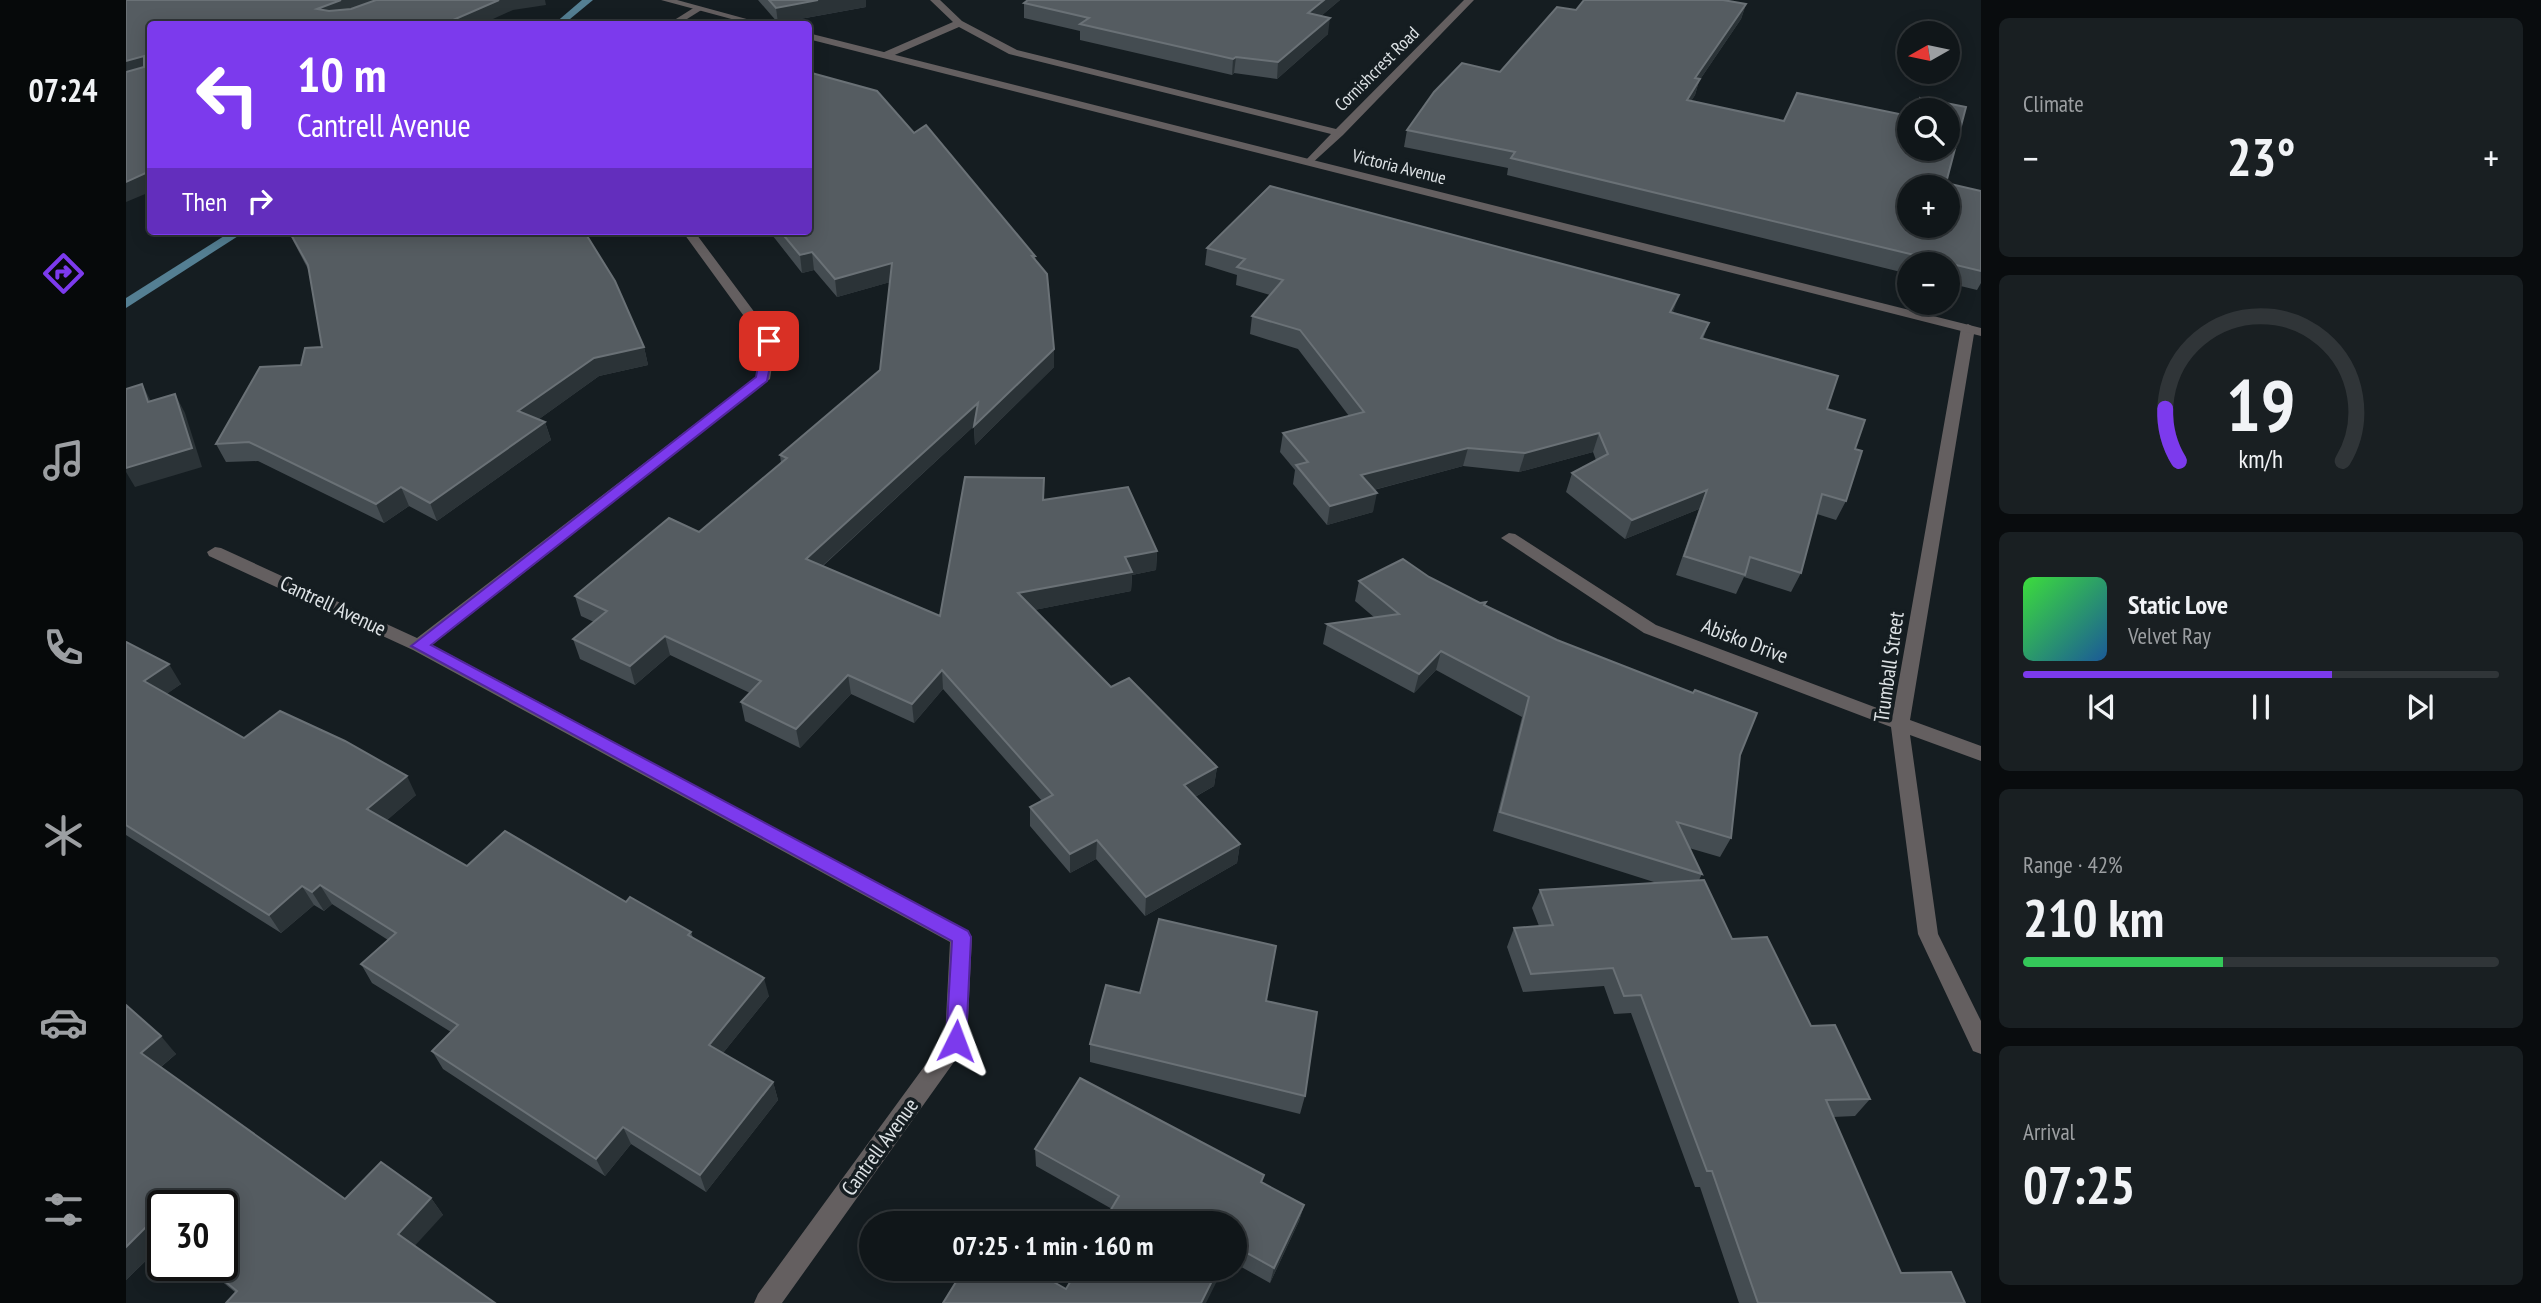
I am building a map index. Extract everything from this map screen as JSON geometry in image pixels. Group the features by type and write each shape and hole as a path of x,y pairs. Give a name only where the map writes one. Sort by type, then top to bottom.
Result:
{"street":[{"path":"666,0 748,21"},
{"name":"Victoria Avenue","path":"935,0 959,23 1013,52 1339,133"},
{"name":"Cornishcrest Road","path":"1310,162 1469,0"},
{"path":"678,21 698,9"},
{"path":"886,55 959,23"},
{"name":"Victoria Avenue","path":"812,37 1974,330"},
{"path":"419,646 763,379 769,341 691,235"},
{"name":"Trumball Street","path":"1974,330 1900,726 1928,934 1981,1044"},
{"name":"Abisko Drive","path":"1509,538 1650,629 1900,726 1981,754"},
{"name":"Cantrell Avenue","path":"215,552 419,646 961,937 956,1041 767,1303"}],"building":[{"path":"126,0 341,0 317,9 329,11 351,9 376,0 499,0 451,21 147,21 147,172 126,182 126,72 144,67 144,56 126,61"},
{"path":"769,0 818,0 776,8"},
{"path":"1028,0 1324,0 1308,13 1330,18 1278,62 1236,57 1233,59 1080,24 1089,18 1024,3"},
{"path":"1584,0 1723,0 1746,4 1695,78 1700,79 1687,100 1784,121 1797,93 1897,114 1897,161 1952,161 1948,175 1897,175 1897,238 1960,238 1960,186 1981,191 1981,271 1960,266 1960,252 1902,252 1511,158 1515,152 1407,130 1434,92 1462,63 1500,72 1557,7 1576,10"},
{"path":"812,73 877,91 914,133 926,125 1035,256 1032,256 1047,274 1054,349 974,426 978,403 806,559 940,616 965,477 1044,478 1043,500 1128,487 1157,551 1125,557 1132,572 1018,593 1111,687 1129,678 1217,767 1184,785 1240,844 1146,897 1097,840 1070,854 1030,807 1053,795 942,670 912,704 848,675 796,729 741,702 761,681 665,636 630,666 573,639 607,611 575,596 669,518 699,532 787,458 780,455 880,370 892,263 835,279 812,252 800,255 783,235 812,235"},
{"path":"1960,106 1966,107 1960,130"},
{"path":"1270,186 1679,295 1670,312 1709,323 1701,338 1838,376 1827,409 1865,420 1855,449 1862,451 1846,501 1822,494 1801,573 1750,557 1745,575 1684,556 1707,490 1632,520 1572,473 1608,454 1599,433 1525,453 1468,448 1361,475 1377,493 1330,506 1296,465 1308,462 1283,433 1364,412 1300,330 1252,316 1283,280 1237,267 1245,259 1207,248"},
{"path":"291,235 586,235 615,281 644,347 594,358 518,411 545,422 430,503 401,487 376,504 249,442 216,444 260,367 301,365 305,348 322,347 308,265"},
{"path":"142,384 148,402 175,394 192,448 126,468 126,389"},
{"path":"1403,559 1429,577 1480,603 1486,602 1484,605 1557,640 1693,693 1695,690 1757,713 1740,755 1731,838 1677,822 1702,874 1500,812 1529,697 1441,651 1419,674 1327,624 1399,614 1359,581"},
{"path":"126,642 169,664 144,681 244,738 280,711 345,741 407,776 367,809 467,866 505,831 626,902 630,897 691,932 688,935 764,978 709,1045 773,1082 700,1175 623,1127 596,1159 432,1051 458,1025 361,964 396,933 320,885 312,892 302,886 269,915 126,825"},
{"path":"1704,880 1732,939 1767,937 1811,1026 1835,1025 1870,1099 1826,1100 1901,1273 1951,1272 1965,1303 1758,1303 1712,1171 1707,1171 1641,995 1624,996 1613,968 1531,974 1514,928 1553,925 1540,890"},
{"path":"1159,919 1276,946 1266,1001 1317,1012 1305,1096 1090,1044 1106,985 1140,993"},
{"path":"126,1005 161,1036 141,1053 345,1199 381,1162 431,1198 398,1234 495,1303 226,1303 237,1291 225,1281 238,1281 238,1190 147,1190 147,1226 126,1247"},
{"path":"1080,1078 1264,1175 1261,1182 1304,1205 1274,1268 1247,1253 1247,1211 1110,1211 1119,1196 1035,1149"},
{"path":"957,1281 1052,1281 1066,1289 1071,1281 1212,1281 1201,1303 943,1303"}],"waterway":[{"path":"563,21 588,0"},
{"path":"126,304 234,235"}],"route":[{"path":"769,341 763,379 419,646 961,937 956,1041"}]}
